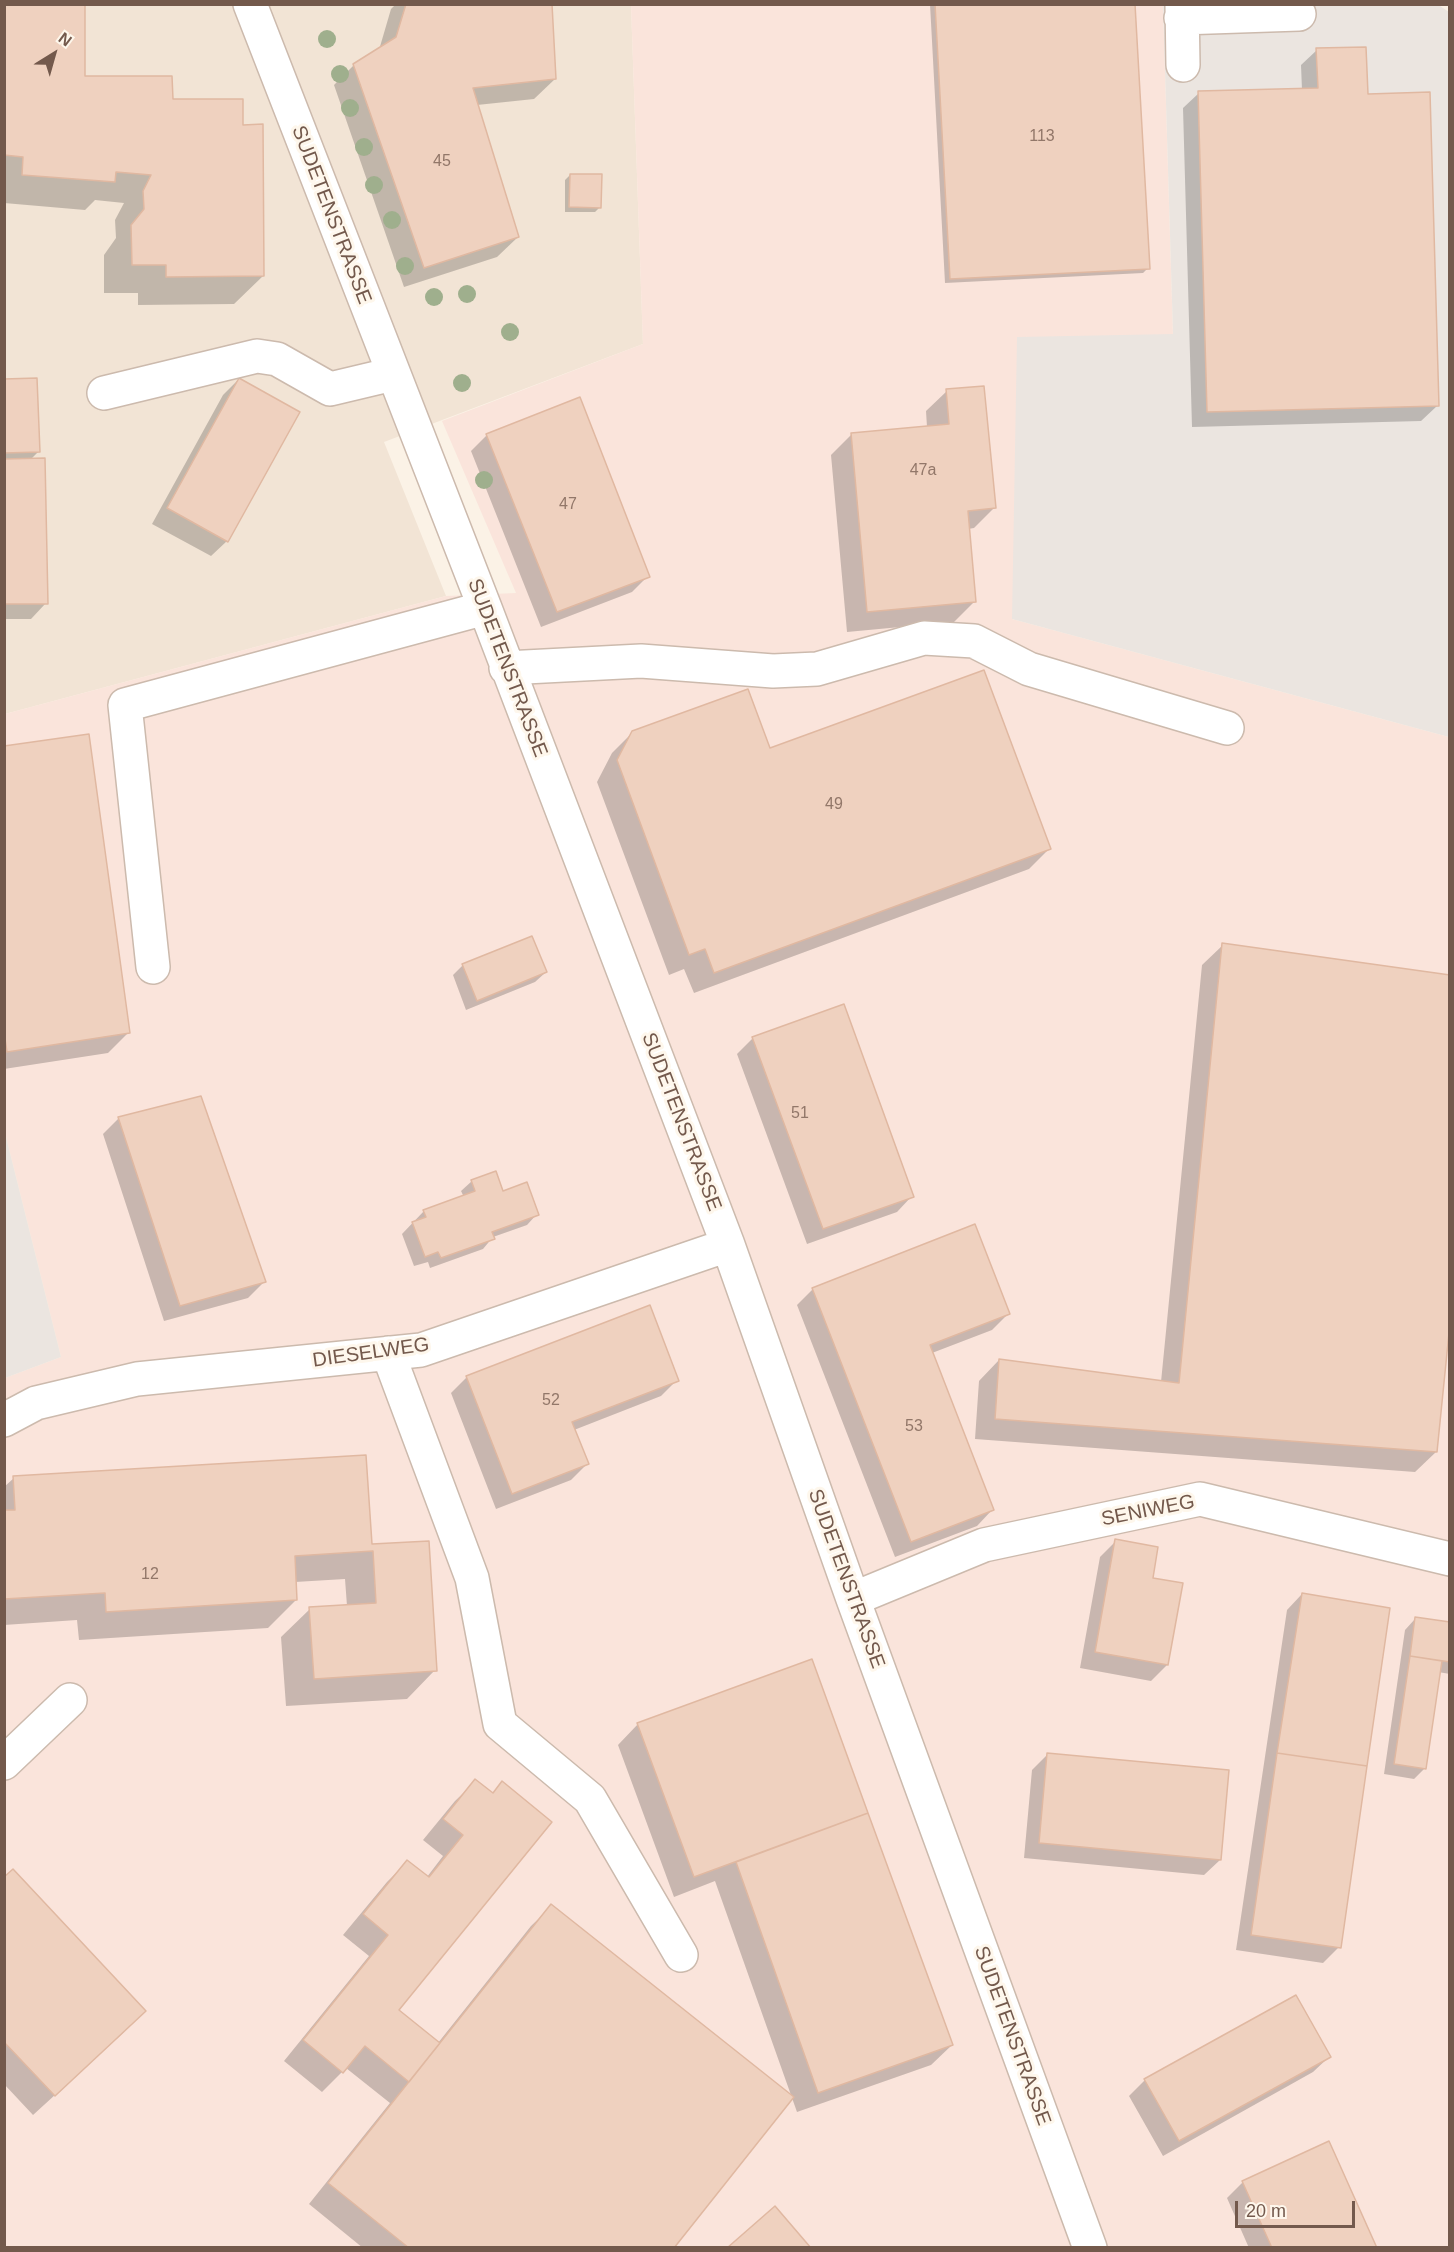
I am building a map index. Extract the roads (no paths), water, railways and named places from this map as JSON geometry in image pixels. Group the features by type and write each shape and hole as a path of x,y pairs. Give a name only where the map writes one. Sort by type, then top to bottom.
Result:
{"street":[{"name":"SUDETENSTRASSE","path":"250,4 485,608 728,1245 853,1599 1090,2247"},
{"path":"1183,65 1181,11 1299,14"},
{"path":"104,393 257,356 277,358 330,389 393,374"},
{"path":"153,967 125,705 485,608"},
{"path":"506,668 641,661 773,671 817,669 924,638 974,641 1029,669 1227,728"},
{"name":"DIESELWEG","path":"4,1420 36,1403 137,1379 388,1353 431,1346 728,1245"},
{"path":"388,1353 472,1578 500,1724 590,1799 681,1955"},
{"name":"SENIWEG","path":"853,1599 984,1545 1200,1499 1449,1559"},
{"path":"4,1763 70,1700"}]}
